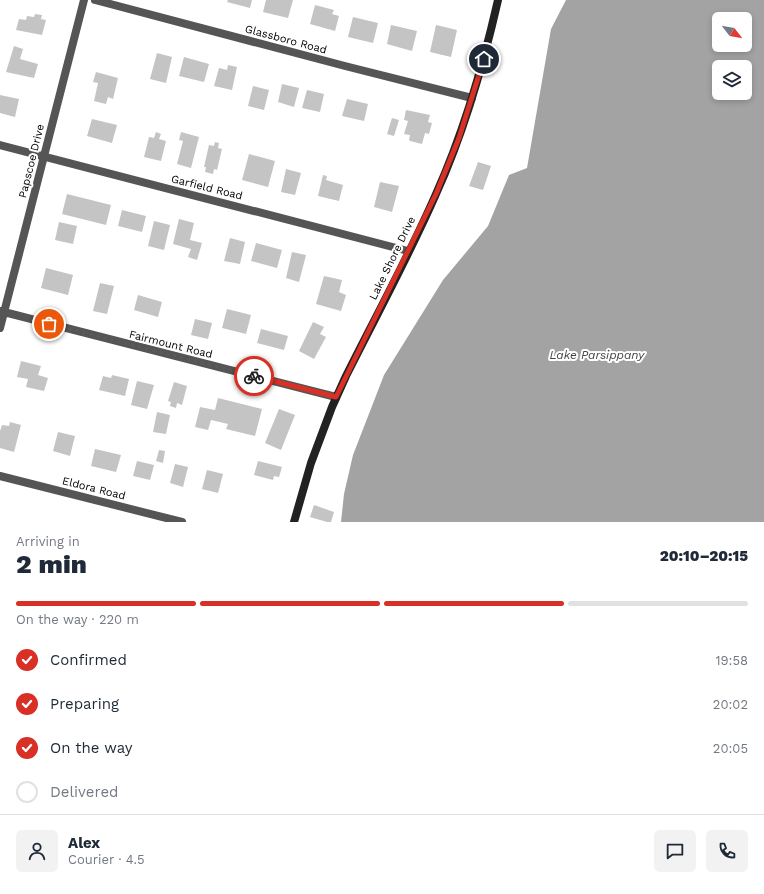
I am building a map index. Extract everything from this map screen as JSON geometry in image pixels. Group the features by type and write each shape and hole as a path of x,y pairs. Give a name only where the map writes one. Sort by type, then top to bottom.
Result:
{"street":[{"name":"Papscoe Drive","path":"0,328 2,311 84,0"},
{"name":"Glassboro Road","path":"95,0 472,98"},
{"name":"Lake Shore Drive","path":"294,522 311,463 336,397 436,194 459,138 488,46 498,0"},
{"name":"Garfield Road","path":"0,145 408,251"},
{"name":"Fairmount Road","path":"2,311 336,397"},
{"name":"Eldora Road","path":"0,476 182,522"}],"water":[{"name":"Lake Parsippany","path":"566,0 764,0 764,522 341,522 344,494 353,455 384,375 443,280 488,226 509,175 527,168 551,29"}],"building":[{"path":"228,0 252,0 250,8 227,2"},
{"path":"266,0 293,0 288,18 263,12"},
{"path":"315,5 334,10 332,14 339,16 335,31 310,24"},
{"path":"35,14 42,15 41,19 46,20 42,35 16,30 19,19 26,20 27,16 34,17"},
{"path":"353,17 378,23 373,43 348,37"},
{"path":"391,25 417,31 412,51 387,44"},
{"path":"436,25 457,30 451,57 430,52"},
{"path":"14,46 23,49 20,59 38,64 34,78 6,72"},
{"path":"157,53 172,57 166,83 150,79"},
{"path":"184,57 209,64 204,82 179,76"},
{"path":"228,65 237,67 232,90 214,86 219,68 227,70"},
{"path":"96,72 118,78 113,99 108,97 106,104 94,101 98,83 93,82"},
{"path":"282,84 299,88 294,107 278,102"},
{"path":"253,86 269,90 264,110 248,106"},
{"path":"307,90 324,94 320,112 302,108"},
{"path":"0,95 19,99 15,117 0,113"},
{"path":"347,99 368,104 364,121 342,116"},
{"path":"406,110 430,115 428,122 432,123 429,134 425,133 422,144 410,141 410,135 404,134 408,121 404,120"},
{"path":"392,118 399,120 394,136 387,134"},
{"path":"92,119 117,125 112,143 87,136"},
{"path":"156,132 161,134 159,139 166,141 161,161 144,157 149,137 154,138"},
{"path":"181,132 199,137 191,168 177,164 183,141 179,140"},
{"path":"215,142 219,143 218,148 222,149 217,170 214,169 213,174 205,172 206,167 204,167 209,145 214,146"},
{"path":"249,154 275,161 268,187 242,180"},
{"path":"478,162 491,166 483,190 469,186"},
{"path":"286,169 301,173 295,195 281,192"},
{"path":"323,175 327,176 326,180 343,185 339,201 318,196"},
{"path":"380,182 399,186 392,212 374,207"},
{"path":"67,194 111,205 106,225 62,214"},
{"path":"122,210 146,216 142,232 118,226"},
{"path":"179,219 194,223 190,240 202,243 197,260 188,257 191,249 173,244"},
{"path":"154,221 170,225 164,250 148,246"},
{"path":"59,222 77,226 73,244 55,240"},
{"path":"230,238 245,242 240,264 224,261"},
{"path":"256,243 282,250 277,268 251,261"},
{"path":"292,252 306,255 299,282 286,278"},
{"path":"46,268 73,275 68,295 41,288"},
{"path":"324,276 342,280 339,292 346,295 341,311 316,304"},
{"path":"100,283 114,286 107,314 93,311"},
{"path":"138,295 162,302 158,317 134,310"},
{"path":"227,309 251,315 246,334 222,328"},
{"path":"195,319 212,323 208,339 191,335"},
{"path":"313,322 324,327 320,334 326,337 314,359 299,351"},
{"path":"261,329 288,336 284,350 257,343"},
{"path":"21,361 41,366 38,375 48,378 44,391 26,387 28,379 17,377"},
{"path":"112,375 129,379 125,396 99,390 103,376 111,378"},
{"path":"137,381 154,385 147,409 131,405"},
{"path":"174,382 187,386 182,405 177,403 176,408 170,406 171,402 168,401"},
{"path":"218,398 262,409 255,436 226,429 228,424 211,420 208,430 195,427 200,407 215,410"},
{"path":"279,409 295,415 281,450 265,443"},
{"path":"157,412 170,415 166,434 153,432"},
{"path":"10,422 21,425 14,452 0,448 0,431 2,425 9,426"},
{"path":"58,432 75,436 70,456 53,451"},
{"path":"95,449 121,455 116,472 91,466"},
{"path":"159,450 165,451 163,463 156,461"},
{"path":"137,461 154,465 150,480 133,476"},
{"path":"258,461 282,467 279,477 274,476 273,480 254,475"},
{"path":"175,464 188,467 183,487 170,483"},
{"path":"207,470 223,474 218,493 202,489"},
{"path":"314,505 334,512 331,522 310,517"}],"way so far":[{"path":"49,324 254,376"}],"route":[{"path":"254,376 336,397 436,194 459,138 484,59"}]}
